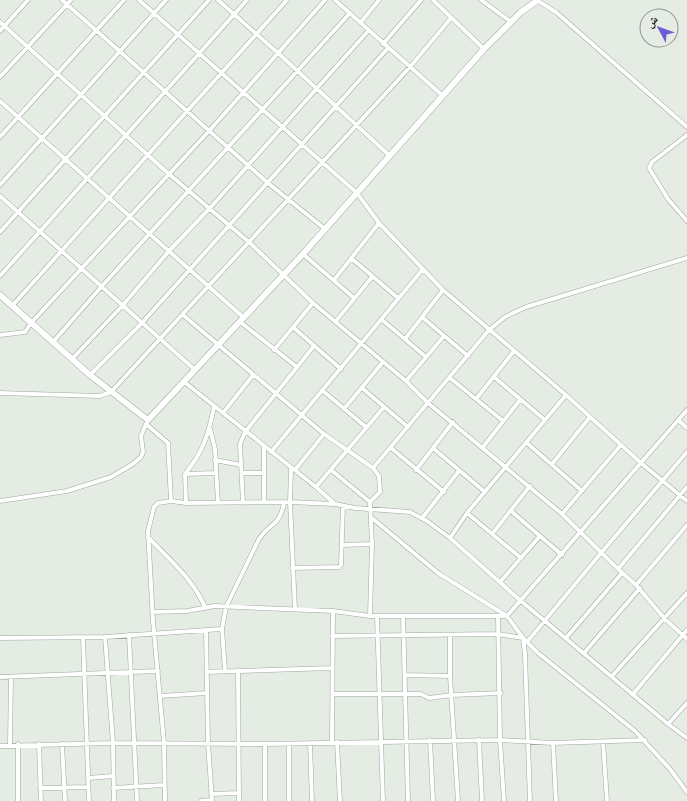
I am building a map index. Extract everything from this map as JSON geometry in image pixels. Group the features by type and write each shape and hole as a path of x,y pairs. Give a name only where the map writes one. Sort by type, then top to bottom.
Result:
{"street":[{"path":"0,31 28,0"},
{"path":"62,0 268,183 325,229"},
{"path":"0,77 71,0"},
{"path":"0,137 124,0"},
{"path":"139,0 200,52 357,193 379,223 444,290 566,395 641,463 687,501"},
{"path":"0,185 166,0"},
{"path":"0,232 209,0"},
{"path":"218,0 390,156"},
{"path":"0,276 247,0"},
{"path":"12,306 287,0"},
{"path":"0,335 24,334 31,323 83,269 209,131 325,0"},
{"path":"335,0 443,96"},
{"path":"360,22 379,0"},
{"path":"383,44 421,0"},
{"path":"433,0 484,49"},
{"path":"481,0 511,22"},
{"path":"0,501 67,491 111,477 133,464 141,457 143,452 141,436 147,422 217,344 283,273 303,254 484,49 511,22 537,0 557,13 687,127"},
{"path":"53,342 350,13"},
{"path":"0,393 100,396 111,392 250,243 288,198 410,67 451,18"},
{"path":"0,22 169,174 250,243 314,303 406,381 428,403 453,422 562,514 638,587 665,619 687,639"},
{"path":"72,358 123,305 169,251 210,208 369,30"},
{"path":"90,375 141,324 189,269 303,145 388,48"},
{"path":"0,101 87,179 131,216 209,287 274,350 297,367"},
{"path":"687,135 652,162 649,168 668,199 687,221"},
{"path":"0,196 123,305 141,324 194,369"},
{"path":"334,280 379,223"},
{"path":"303,254 354,298"},
{"path":"351,258 398,298"},
{"path":"372,468 391,448 489,330 504,317 526,307 687,258"},
{"path":"271,452 423,269"},
{"path":"336,321 372,277"},
{"path":"405,339 444,290"},
{"path":"0,295 90,375 147,422 168,443 171,501"},
{"path":"274,350 314,303"},
{"path":"183,315 324,434 372,468 379,476 381,488 380,492 370,502"},
{"path":"422,317 468,356"},
{"path":"381,319 426,357"},
{"path":"294,328 341,369"},
{"path":"406,381 444,336"},
{"path":"243,503 240,444 246,432 275,393 314,346"},
{"path":"476,399 514,351"},
{"path":"344,409 383,362"},
{"path":"223,413 253,375"},
{"path":"494,377 545,420"},
{"path":"450,378 503,421"},
{"path":"183,381 316,487 335,504"},
{"path":"362,388 408,427"},
{"path":"323,391 366,428"},
{"path":"450,538 467,513 566,395"},
{"path":"483,447 520,400"},
{"path":"186,503 185,474 197,459 205,445 214,407"},
{"path":"316,487 384,407"},
{"path":"152,612 187,611 205,607 226,607 333,611 370,616 507,616 562,555 687,410"},
{"path":"552,464 590,417"},
{"path":"678,420 687,428"},
{"path":"416,470 453,422"},
{"path":"210,428 215,460 218,503"},
{"path":"295,609 290,502 293,469 324,434"},
{"path":"527,443 582,491"},
{"path":"562,514 621,445"},
{"path":"264,447 264,502"},
{"path":"391,448 444,492"},
{"path":"433,448 485,492"},
{"path":"527,642 687,452"},
{"path":"215,460 241,464"},
{"path":"331,470 370,502 372,518 370,616"},
{"path":"422,518 444,492 459,471"},
{"path":"185,474 215,473"},
{"path":"242,473 264,473"},
{"path":"492,534 530,486"},
{"path":"618,569 687,487"},
{"path":"165,801 164,743 152,612 148,537 154,507 158,503 171,501 186,503 290,502 335,504 407,512 422,518 450,538 521,601 668,724 686,736"},
{"path":"225,671 222,629 226,607 259,539 266,530 280,520 284,503"},
{"path":"292,568 339,567 342,564 343,506"},
{"path":"511,511 562,555"},
{"path":"467,513 521,558"},
{"path":"372,518 438,573 507,616 527,642 645,740 686,788 687,792"},
{"path":"584,653 687,525"},
{"path":"500,582 540,536"},
{"path":"148,537 187,578 205,607"},
{"path":"342,544 372,544"},
{"path":"566,638 622,573"},
{"path":"612,676 687,593"},
{"path":"332,742 333,611"},
{"path":"377,616 383,741 383,801"},
{"path":"403,616 408,801"},
{"path":"498,616 501,693 500,740 504,801"},
{"path":"0,638 82,638 154,632 222,629"},
{"path":"201,801 212,800 208,743 206,630"},
{"path":"633,694 687,630"},
{"path":"332,636 498,634 523,638"},
{"path":"129,635 137,801"},
{"path":"450,635 450,676 458,801"},
{"path":"105,637 113,743 114,801"},
{"path":"82,638 89,801"},
{"path":"523,638 526,654 530,801"},
{"path":"206,672 332,668"},
{"path":"238,670 239,801"},
{"path":"0,677 158,671"},
{"path":"405,675 450,676"},
{"path":"10,744 11,677"},
{"path":"160,696 207,693"},
{"path":"333,694 421,694 429,698 452,694 501,693"},
{"path":"668,724 687,703"},
{"path":"0,746 10,744 86,743 289,744 407,740 500,740 528,743 553,743 645,740"},
{"path":"430,740 433,801"},
{"path":"479,740 482,801"},
{"path":"337,742 340,801"},
{"path":"604,742 607,801"},
{"path":"310,743 312,801"},
{"path":"553,743 556,801"},
{"path":"18,744 18,801"},
{"path":"39,744 41,801"},
{"path":"62,744 65,801"},
{"path":"265,744 265,801"},
{"path":"289,744 289,801"},
{"path":"88,778 113,776"},
{"path":"113,788 164,785"},
{"path":"40,788 88,787"},
{"path":"211,794 239,793"}]}
